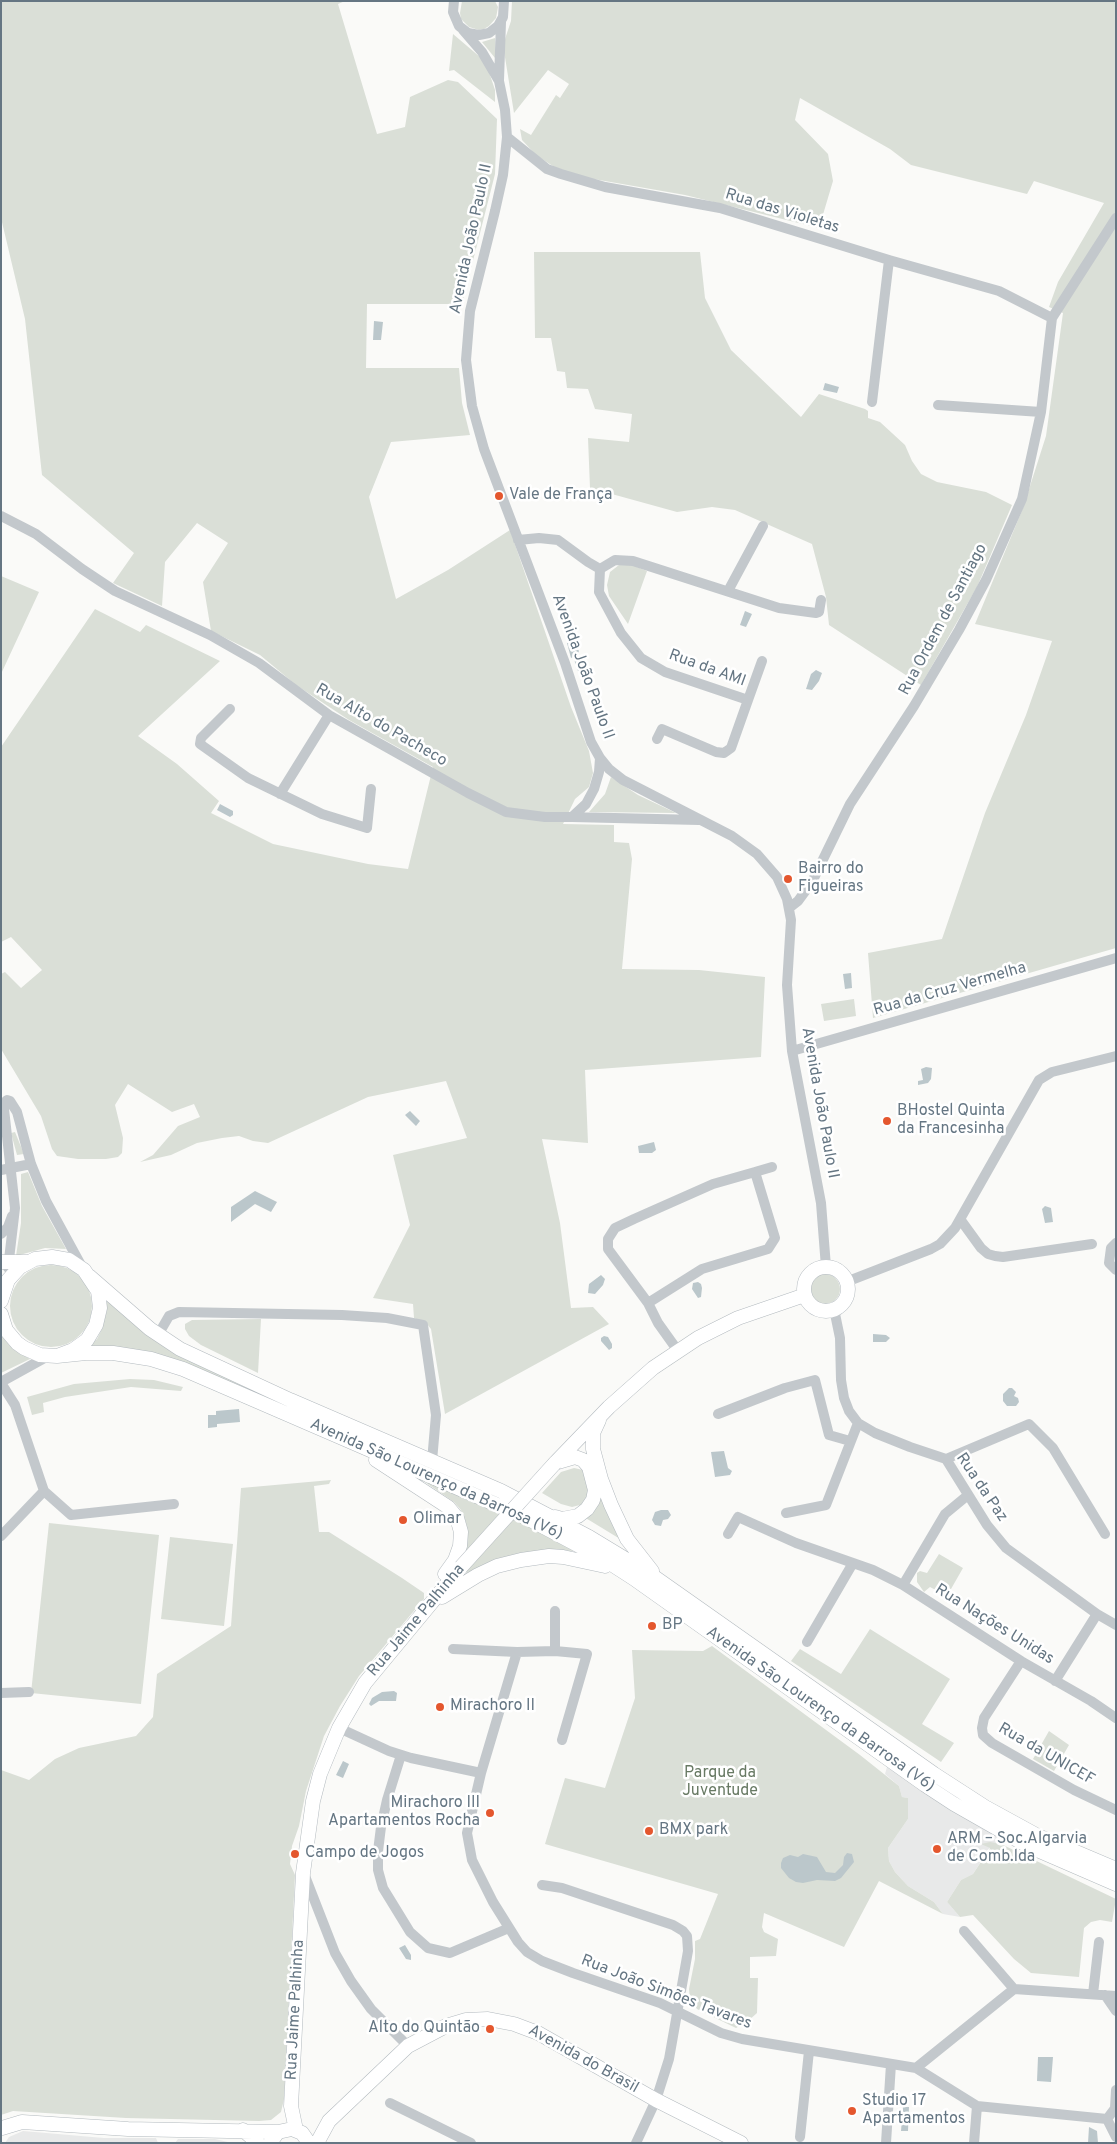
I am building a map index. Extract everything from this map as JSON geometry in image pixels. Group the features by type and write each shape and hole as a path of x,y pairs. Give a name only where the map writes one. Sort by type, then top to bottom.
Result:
{"street":[{"path":"446,1 454,17 482,52 499,81"},
{"path":"454,1 454,17"},
{"path":"499,81 501,22 505,11 504,1"},
{"path":"463,30 473,34 484,34 494,30 501,22"},
{"name":"Avenida João Paulo II","path":"499,81 505,110 507,137 503,174 470,311 466,360 472,406 484,449 565,663 591,742 600,758 609,769 623,780 732,836 757,854 776,877 790,908 792,927 787,985 792,1051 821,1204 826,1267"},
{"name":"Rua das Violetas","path":"507,137 547,169 561,174 605,186 720,208 889,260 999,291 1052,318"},
{"path":"1052,318 1116,218"},
{"path":"872,402 889,260"},
{"name":"Rua Ordem de Santiago","path":"790,908 798,901 812,882 850,804 914,706 959,630 986,580 1022,499 1041,412 1052,318"},
{"path":"938,405 1041,412"},
{"name":"Rua Alto do Pacheco","path":"1,516 36,534 75,564 115,591 210,635 259,663 329,715 468,793 506,812 545,817 701,820"},
{"path":"728,591 763,526"},
{"path":"518,540 538,538 558,540 600,569 615,560 634,561 779,608 816,613 819,612 821,600"},
{"name":"Rua da AMI","path":"600,569 599,592 621,632 641,658 665,672 748,700"},
{"name":"Rua da AMI","path":"657,738 662,729 716,752 724,753 731,748 762,661"},
{"path":"230,709 201,738 200,744 248,778 322,814 367,828 371,789"},
{"path":"280,794 329,715"},
{"path":"572,818 586,804 594,789 599,772 600,758"},
{"name":"Rua da Cruz Vermelha","path":"792,1051 1116,958"},
{"path":"846,1282 931,1249 949,1236 1039,1080 1052,1072 1116,1056"},
{"path":"8,1280 5,1262 15,1208 6,1169 4,1103 7,1100 10,1101 17,1112 31,1164 46,1201 86,1273 94,1283 99,1300 96,1325 81,1346 53,1356 1,1382 15,1405 44,1491 71,1515 174,1504"},
{"path":"6,1169 31,1164"},
{"path":"678,1351 658,1323 648,1303 608,1249 608,1239 615,1228 713,1184 772,1167"},
{"path":"648,1303 702,1269 768,1249 775,1238 755,1172"},
{"path":"1,1234 8,1227 15,1208"},
{"path":"960,1219 980,1248 994,1256 1003,1257 1092,1244"},
{"path":"1116,1243 1112,1248 1109,1263 1116,1270"},
{"name":"Avenida São Lourenço da Barrosa (V6)","path":"5,1262 27,1262 44,1257 69,1260 158,1335 180,1350 501,1491 619,1554 926,1769 985,1807 1038,1836 1116,1869"},
{"path":"1,1301 8,1280 27,1262"},
{"path":"826,1267 838,1271 846,1282 847,1291 844,1300 834,1308 826,1310 817,1309 809,1303 805,1295 805,1282 809,1274 817,1269 826,1267"},
{"name":"Rua Jaime Palhinha","path":"302,2135 291,2106 303,1873 313,1801 320,1774 339,1728 365,1683 461,1567 554,1463 609,1407 653,1368 698,1338 738,1318 805,1295"},
{"path":"786,1513 826,1505 858,1423 849,1411 844,1398 841,1380 840,1338 834,1308"},
{"path":"158,1335 169,1316 179,1312 342,1315 386,1318 423,1325 436,1415 432,1461"},
{"name":"Avenida São Lourenço da Barrosa (V6)","path":"1,1314 4,1326 17,1343 40,1355 53,1356 86,1352 104,1353 151,1359 183,1369 525,1517 602,1558 624,1572 925,1785 1013,1838 1116,1884"},
{"path":"718,1414 785,1388 815,1380 829,1435 850,1441"},
{"path":"609,1407 593,1433 593,1449 601,1478 611,1505 633,1547 653,1572 677,1594"},
{"name":"Rua da Paz","path":"858,1423 875,1433 901,1444 946,1459 987,1524 1006,1548 1097,1614 1116,1625"},
{"path":"946,1459 1029,1424 1053,1448 1105,1534"},
{"path":"340,1437 442,1502 457,1518 461,1532 460,1546 455,1560 435,1587 425,1609"},
{"path":"547,1515 562,1519 578,1516 590,1504 595,1490 589,1467 583,1460 575,1457 554,1463"},
{"path":"1,1536 44,1491"},
{"path":"903,1585 944,1514 968,1495"},
{"name":"Rua Nações Unidas","path":"728,1534 738,1517 779,1536 873,1570 903,1585 1021,1661 1116,1718"},
{"path":"425,1609 478,1575 497,1566 521,1560 549,1556 564,1557 596,1563 624,1572"},
{"path":"806,1642 853,1563"},
{"path":"555,1611 555,1651"},
{"path":"1055,1681 1097,1614"},
{"path":"453,1650 555,1651 587,1654 562,1740"},
{"name":"Rua João Simões Tavares","path":"517,1652 481,1773 467,1833 472,1860 493,1902 527,1952 542,1961 660,2003 721,2032 742,2039 916,2068 977,2106 1107,2119"},
{"name":"Rua da UNICEF","path":"1021,1661 984,1718 982,1728 984,1735 992,1743 1074,1790 1116,1810"},
{"path":"1,1693 29,1692"},
{"path":"339,1728 401,1755 481,1773"},
{"path":"401,1755 387,1800 379,1842 378,1860 383,1888 406,1925 423,1945 433,1950 450,1953 509,1928"},
{"path":"303,1873 335,1953 372,2009 408,2046"},
{"path":"542,1885 562,1888 673,1925 683,1931 688,1942 669,2059 656,2100 636,2143"},
{"path":"964,1931 1014,1989"},
{"path":"1093,1994 1099,1942"},
{"path":"916,2068 1014,1989 1111,1996 1116,2011"},
{"name":"Avenida do Brasil","path":"317,2143 330,2121 408,2046 446,2026 466,2020 488,2019 514,2024 538,2032 656,2100 741,2143"},
{"path":"800,2137 808,2051"},
{"path":"886,2143 891,2064"},
{"path":"1116,2090 1115,2108 1107,2119 1116,2137"},
{"path":"390,2103 471,2143"},
{"name":"Rua Jaime Palhinha","path":"276,2135 291,2106"},
{"path":"974,2143 977,2106"},
{"name":"Avenida do Brasil","path":"302,2135 330,2121"},
{"path":"2,2129 22,2122 128,2129 243,2130 276,2135 302,2135"},
{"path":"243,2130 258,2143"}],"shaded area":[{"path":"374,321 383,322 381,340 373,340"},
{"path":"825,383 839,387 837,393 823,390"},
{"path":"745,611 752,614 746,627 740,625"},
{"path":"572,641 579,651 577,655 571,658 567,643"},
{"path":"585,654 587,656 583,660 581,670 578,671 574,659"},
{"path":"816,670 822,673 819,681 812,690 806,689 811,674"},
{"path":"220,804 233,811 233,815 230,817 217,810"},
{"path":"851,973 852,988 845,989 843,974"},
{"path":"926,1067 932,1068 931,1079 928,1083 918,1085 918,1081 923,1080 921,1069"},
{"path":"410,1111 420,1121 416,1126 405,1115"},
{"path":"654,1142 656,1150 652,1153 639,1153 638,1146"},
{"path":"255,1191 277,1202 271,1212 255,1204 231,1222 231,1207"},
{"path":"1045,1206 1051,1208 1053,1222 1045,1223 1042,1209"},
{"path":"601,1275 605,1279 603,1285 595,1294 588,1293 589,1284"},
{"path":"698,1282 702,1288 701,1297 698,1298 692,1289 693,1283"},
{"path":"873,1334 886,1335 890,1338 886,1342 873,1342"},
{"path":"604,1336 608,1337 612,1344 612,1348 609,1350 601,1341 601,1338"},
{"path":"1009,1388 1016,1392 1014,1396 1018,1398 1019,1402 1016,1406 1007,1406 1003,1401 1003,1394"},
{"path":"239,1409 240,1422 217,1424 217,1427 208,1428 208,1415 216,1415 216,1411"},
{"path":"724,1451 728,1468 732,1471 730,1475 715,1477 711,1452"},
{"path":"668,1510 671,1515 668,1519 663,1520 661,1526 655,1525 652,1520 655,1512"},
{"path":"394,1691 397,1693 396,1701 379,1701 371,1706 369,1704 372,1698 382,1692"},
{"path":"889,1760 1007,1834 1001,1844 990,1847 973,1874 961,1880 947,1902 960,1917 943,1914 934,1902 908,1886 895,1872 889,1861 888,1848 908,1819 908,1798 902,1797 899,1786 885,1774"},
{"path":"343,1761 349,1764 343,1778 336,1775"},
{"path":"847,1853 852,1854 854,1862 841,1878 835,1881 796,1882 789,1878 781,1868 783,1858 790,1855 798,1857 803,1854 817,1857 826,1872 835,1873 843,1865 844,1857"},
{"path":"405,1945 411,1955 411,1960 406,1959 399,1948"},
{"path":"1038,2057 1053,2057 1051,2082 1037,2081"},
{"path":"903,2107 909,2107 908,2131 901,2131"},
{"path":"1089,2127 1097,2131 1098,2143 1088,2143"},
{"path":"23,2131 104,2138 156,2138 158,2143 5,2143 9,2137"},
{"path":"178,2139 215,2139 232,2143 175,2143"}],"green space":[{"path":"1,1 345,1 338,4 377,134 405,127 410,97 448,80 458,82 497,119 495,174 462,304 367,304 366,368 459,368 462,403 470,435 391,442 369,497 396,599 448,570 510,530 571,707 589,751 593,773 589,787 575,799 563,824 614,825 614,842 629,843 632,859 622,969 699,970 765,977 761,1057 585,1070 588,1143 542,1139 560,1223 571,1308 593,1307 609,1324 445,1414 431,1329 427,1324 414,1318 413,1304 373,1298 410,1225 393,1155 467,1138 446,1081 368,1097 268,1143 253,1141 239,1136 222,1138 197,1143 171,1155 140,1162 153,1155 178,1126 200,1117 194,1104 172,1112 128,1084 115,1105 123,1138 122,1153 118,1157 106,1159 78,1159 57,1156 52,1149 41,1116 1,1049 1,974 5,972 21,988 42,970 11,937 1,942 1,747 95,609 140,632 146,625 220,661 138,736 177,764 219,801 211,813 273,844 368,864 408,869 433,767 349,720 296,685 260,655 211,631 203,582 228,543 197,523 165,562 162,606 113,583 134,553 42,475 25,319 1,218"},
{"path":"462,1 495,1 498,7 496,18 484,29 479,30 469,27 461,19"},
{"path":"512,1 1116,1 1116,948 873,1018 868,953 942,939 985,813 1026,715 1052,641 975,624 1023,508 1046,436 1063,313 1049,307 1058,282 1104,203 1034,181 1027,194 911,165 890,149 800,98 795,120 828,154 833,181 819,228 685,195 565,174 536,155 522,140 520,129 531,135 556,95 560,98 569,84 548,70 514,113 503,45 511,21"},
{"path":"453,34 480,57 489,72 495,90 495,102 454,70 449,71"},
{"path":"495,38 496,57 495,58 482,42"},
{"path":"534,252 700,252 705,298 731,350 801,417 819,394 865,409 868,411 868,418 880,422 905,445 912,461 921,474 937,482 986,492 1012,505 977,587 921,685 829,625 826,597 812,544 735,510 712,507 677,512 590,488 588,438 629,442 632,414 595,409 588,389 567,388 565,372 557,371 551,338 535,338"},
{"path":"619,565 632,565 647,571 628,624 609,596 607,585 610,572"},
{"path":"1,576 39,592 1,674"},
{"path":"611,777 638,795 676,813 589,812 605,794"},
{"path":"854,999 856,1016 824,1021 821,1004"},
{"path":"15,1132 24,1154 17,1155 11,1133"},
{"path":"28,1172 42,1206 66,1249 45,1248 16,1256 21,1223 21,1174"},
{"path":"51,1265 67,1268 80,1277 89,1290 92,1306 89,1322 80,1335 67,1344 51,1347 35,1344 22,1335 13,1322 10,1306 13,1290 22,1277 35,1268"},
{"path":"825,1274 836,1278 840,1289 836,1300 825,1304 814,1300 810,1289 814,1278"},
{"path":"107,1298 140,1329 499,1496 601,1548 888,1749 1116,1875 1116,1879 1041,1846 946,1792 630,1570 227,1381 86,1348 97,1339 102,1329 107,1310"},
{"path":"261,1319 258,1373 201,1345 189,1336 185,1329 185,1324 192,1320"},
{"path":"1,1335 10,1346 30,1359 1,1373"},
{"path":"130,1379 154,1380 183,1387 181,1391 131,1387 65,1397 43,1403 44,1412 32,1415 27,1397 74,1384"},
{"path":"574,1468 583,1470 591,1487 584,1504 572,1507 561,1504 542,1493 561,1472"},
{"path":"413,1474 528,1526 574,1551 548,1550 468,1578 461,1555 467,1537 467,1527 461,1510 454,1502"},
{"path":"331,1480 329,1484 314,1486 319,1532 329,1532 402,1578 424,1593 424,1599 359,1676 340,1706 324,1736 306,1791 299,1826 292,1846 290,1864 295,1875 284,2099 281,2112 271,2120 259,2121 126,2118 13,2111 1,2115 1,1770 29,1780 55,1759 79,1748 136,1736 153,1717 157,1674 231,1626 241,1488"},
{"path":"604,1492 625,1542 584,1517 595,1509"},
{"path":"49,1523 159,1535 141,1704 31,1693"},
{"path":"170,1537 233,1544 224,1626 161,1619"},
{"path":"939,1554 963,1568 947,1596 930,1587 924,1592 917,1582 917,1573 920,1571 927,1573"},
{"path":"870,1629 950,1679 922,1724 954,1743 941,1762 791,1661 800,1649 841,1674"},
{"name":"Parque da Juventude","path":"712,1646 899,1786 902,1797 908,1798 908,1819 888,1848 889,1861 895,1872 908,1886 934,1902 943,1914 879,1881 844,1947 764,1913 762,1927 764,1932 778,1939 776,1956 750,1957 750,1978 758,1978 757,2013 736,2028 697,2009 690,2000 689,1989 695,1959 695,1941 700,1939 718,1894 545,1844 565,1778 605,1788 635,1698 632,1650 703,1651"},
{"path":"1049,1731 1069,1745 1054,1771 1033,1759"},
{"path":"990,1842 1001,1844 1116,1899 1112,1922 1100,1920 1091,1922 1084,1928 1079,1977 1031,1973 1014,1959 973,1915 960,1917 947,1902 961,1880 973,1874 990,1848 981,1844"}],"place":[{"name":"Vale de França","path":"499,496"},
{"name":"Bairro do Figueiras","path":"788,879"},
{"name":"BHostel Quinta da Francesinha","path":"887,1121"},
{"name":"Olimar","path":"403,1520"},
{"name":"BP","path":"652,1626"},
{"name":"Mirachoro II","path":"440,1707"},
{"name":"Mirachoro III Apartamentos Rocha","path":"490,1813"},
{"name":"BMX park","path":"649,1831"},
{"name":"ARM – Soc.Algarvia de Comb.lda","path":"937,1849"},
{"name":"Campo de Jogos","path":"295,1854"},
{"name":"Alto do Quintão","path":"490,2029"},
{"name":"Studio 17 Apartamentos","path":"852,2111"}]}
